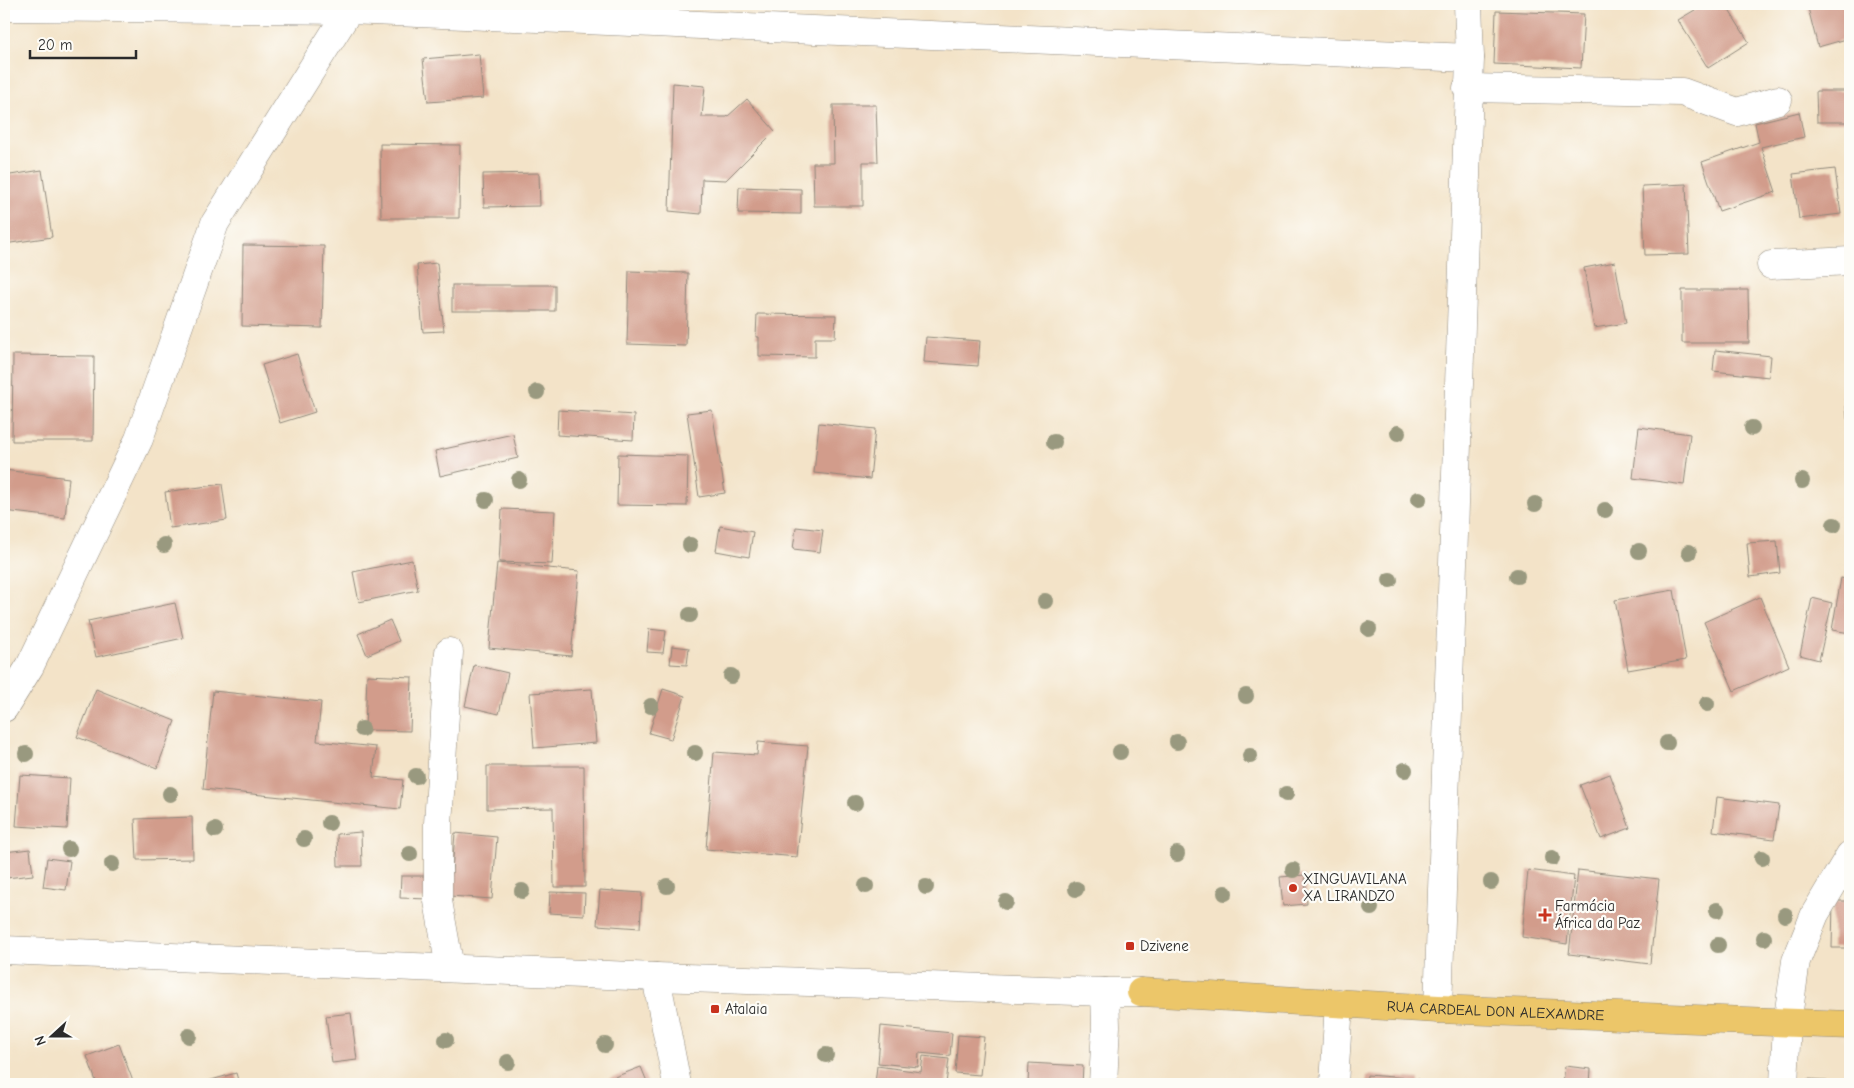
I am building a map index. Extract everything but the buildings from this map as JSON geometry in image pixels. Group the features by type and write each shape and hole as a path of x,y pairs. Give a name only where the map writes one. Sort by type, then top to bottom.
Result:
{"main road":[{"name":"RUA CARDEAL DON ALEXAMDRE","path":"1141,992 1438,1009 1850,1025"}],"street":[{"path":"1438,1009 1470,58 1468,4"},
{"path":"4,7 349,7 1470,58"},
{"path":"4,708 30,666 139,439 216,223 349,7"},
{"path":"1468,88 1682,92 1737,112 1778,100"},
{"path":"1771,265 1850,261"},
{"path":"449,652 438,844 438,901 450,968"},
{"path":"1784,1084 1787,1024 1796,961 1815,914 1850,855"},
{"path":"4,950 656,977 1141,992"},
{"path":"656,977 677,1084"},
{"path":"1103,1084 1105,992"},
{"path":"1334,1084 1338,1003"}],"place":[{"name":"XINGUAVILANA XA LIRANDZO","path":"1293,888"},
{"name":"Farmácia África da Paz","path":"1545,915"},
{"name":"Dzivene","path":"1130,946"},
{"name":"Atalaia","path":"715,1009"}]}
